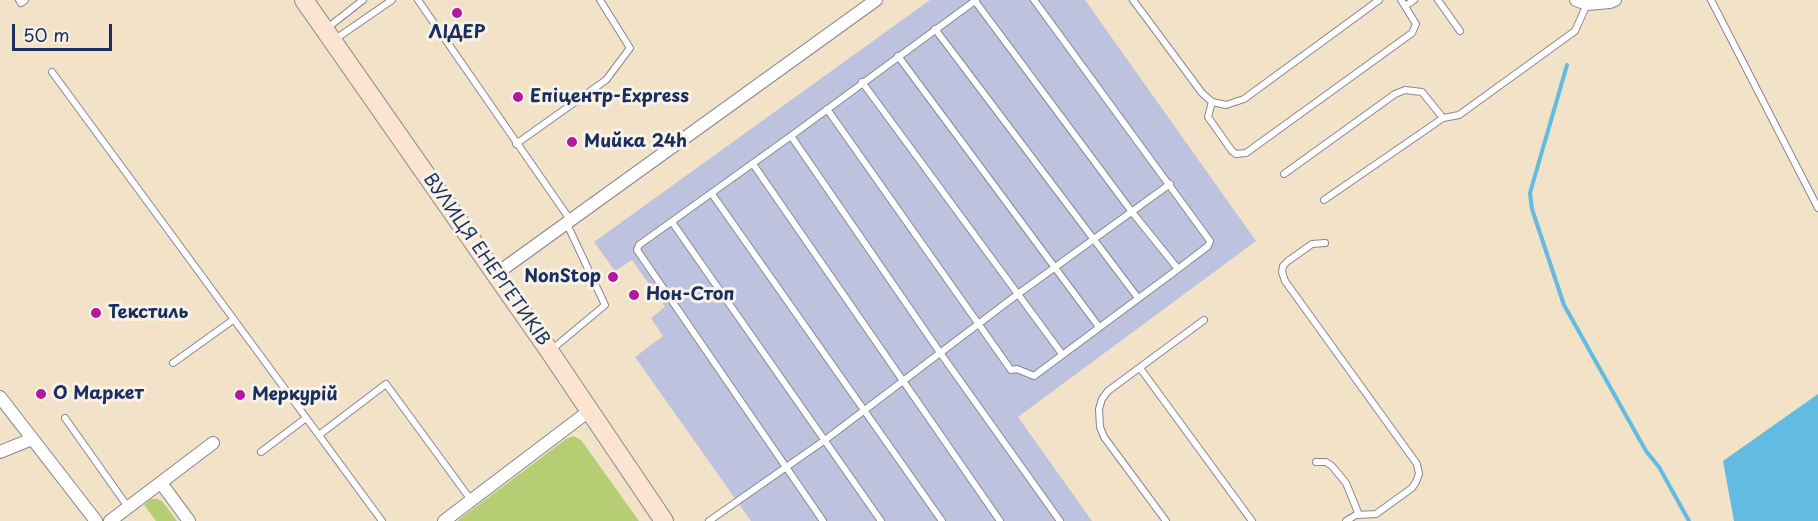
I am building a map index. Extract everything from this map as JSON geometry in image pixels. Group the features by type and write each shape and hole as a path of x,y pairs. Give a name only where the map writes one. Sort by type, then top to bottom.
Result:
{"main road":[{"name":"ВУЛИЦЯ ЕНЕРГЕТИКІВ","path":"304,0 550,352 664,521"}],"street":[{"path":"496,274 876,0"},
{"path":"1582,2 1615,0"},
{"path":"0,397 96,521"},
{"path":"444,521 589,411"},
{"path":"0,452 32,439"},
{"path":"110,521 213,443"},
{"path":"161,483 189,521"}],"lane":[{"path":"19,0 21,3 25,0"},
{"path":"329,35 363,0"},
{"path":"329,35 392,0"},
{"path":"418,0 569,223 605,305 550,352"},
{"path":"516,144 606,80 630,48 600,0"},
{"path":"823,521 638,253 639,245 976,0 1132,212 1178,269"},
{"path":"827,109 1011,370 1017,369 1034,376 1208,246 1210,241 1034,0"},
{"path":"1133,0 1202,93 1212,102 1226,105 1244,99 1379,0"},
{"path":"1212,102 1208,117 1232,151 1241,155 1246,153 1412,33 1416,24 1401,0"},
{"path":"1406,6 1414,0"},
{"path":"1438,0 1460,31"},
{"path":"1711,0 1818,208"},
{"path":"1324,200 1443,118 1459,115 1575,31 1582,2"},
{"path":"936,29 1138,298"},
{"path":"898,56 1099,327"},
{"path":"52,72 382,521"},
{"path":"862,82 1062,354"},
{"path":"1284,174 1395,94 1405,90 1422,92 1443,118"},
{"path":"791,136 941,354 1060,521"},
{"path":"753,164 1000,521"},
{"path":"709,521 825,440 1018,294 1170,184"},
{"path":"712,194 942,521"},
{"path":"672,222 881,521"},
{"path":"1325,243 1312,244 1288,261 1283,266 1282,272 1285,281 1417,464 1419,474 1412,488 1376,514 1359,515 1346,521"},
{"path":"173,363 233,320"},
{"path":"1166,521 1104,437 1099,409 1105,395 1204,320"},
{"path":"1140,368 1252,521"},
{"path":"319,435 386,384 471,501"},
{"path":"65,418 128,507"},
{"path":"261,452 306,418"},
{"path":"1316,462 1326,462 1332,466 1346,483 1359,515"}],"shaded area":[{"path":"930,0 1085,0 1256,241 1018,417 1092,521 751,521 635,357 663,336 651,318 665,307 632,260 615,271 594,242"}],"green space":[{"path":"573,436 581,440 639,521 457,521 566,439"},
{"path":"151,499 162,501 177,521 156,521 144,505"}],"water":[{"path":"1818,394 1818,521 1734,521 1723,461"}],"waterway":[{"path":"1567,65 1530,193 1532,209 1564,305 1646,451 1659,467 1689,521"}],"place":[{"name":"ЛІДЕР","path":"457,13"},
{"name":"Епіцентр-Express","path":"518,97"},
{"name":"Мийка 24һ","path":"572,142"},
{"name":"NonStop","path":"613,277"},
{"name":"Нон-Стоп","path":"634,295"},
{"name":"Текстиль","path":"96,313"},
{"name":"О Маркет","path":"41,394"},
{"name":"Меркурій","path":"240,395"}]}
